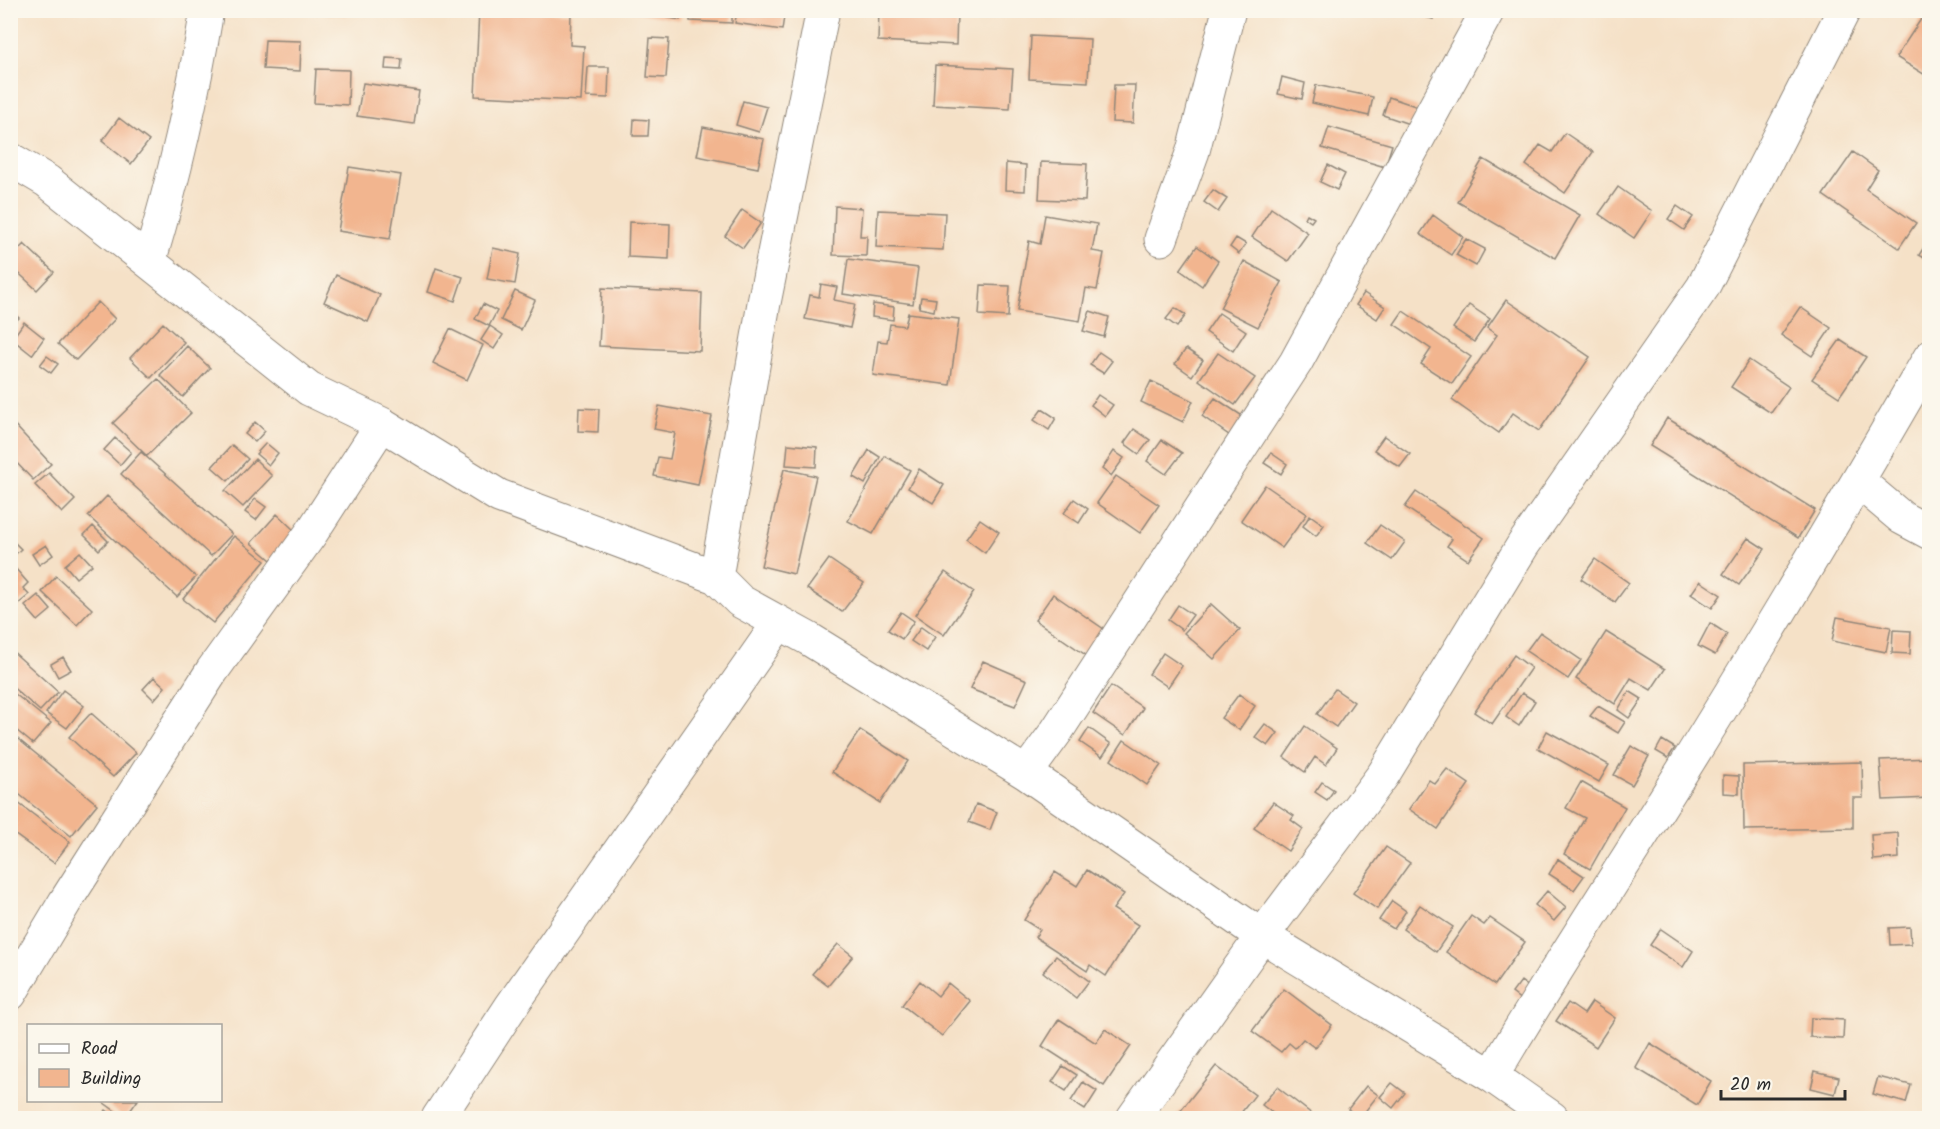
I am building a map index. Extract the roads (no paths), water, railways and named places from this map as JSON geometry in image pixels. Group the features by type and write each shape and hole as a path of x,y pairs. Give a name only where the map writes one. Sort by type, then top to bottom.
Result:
{"street":[{"path":"150,262 171,189 194,90 207,10"},
{"path":"716,577 764,303 823,10"},
{"path":"1161,239 1193,151 1229,10"},
{"path":"1026,773 1056,732 1296,362 1488,10"},
{"path":"1133,1119 1262,936 1383,776 1523,545 1703,287 1844,10"},
{"path":"10,159 46,181 309,389 382,424 499,496 716,577 740,601 1026,773 1262,936 1492,1076 1552,1119"},
{"path":"1492,1076 1541,992 1657,812 1858,481 1929,357"},
{"path":"10,994 65,902 212,671 312,532 382,424"},
{"path":"1858,481 1902,518 1929,533"},
{"path":"438,1119 510,1008 779,623"}]}
